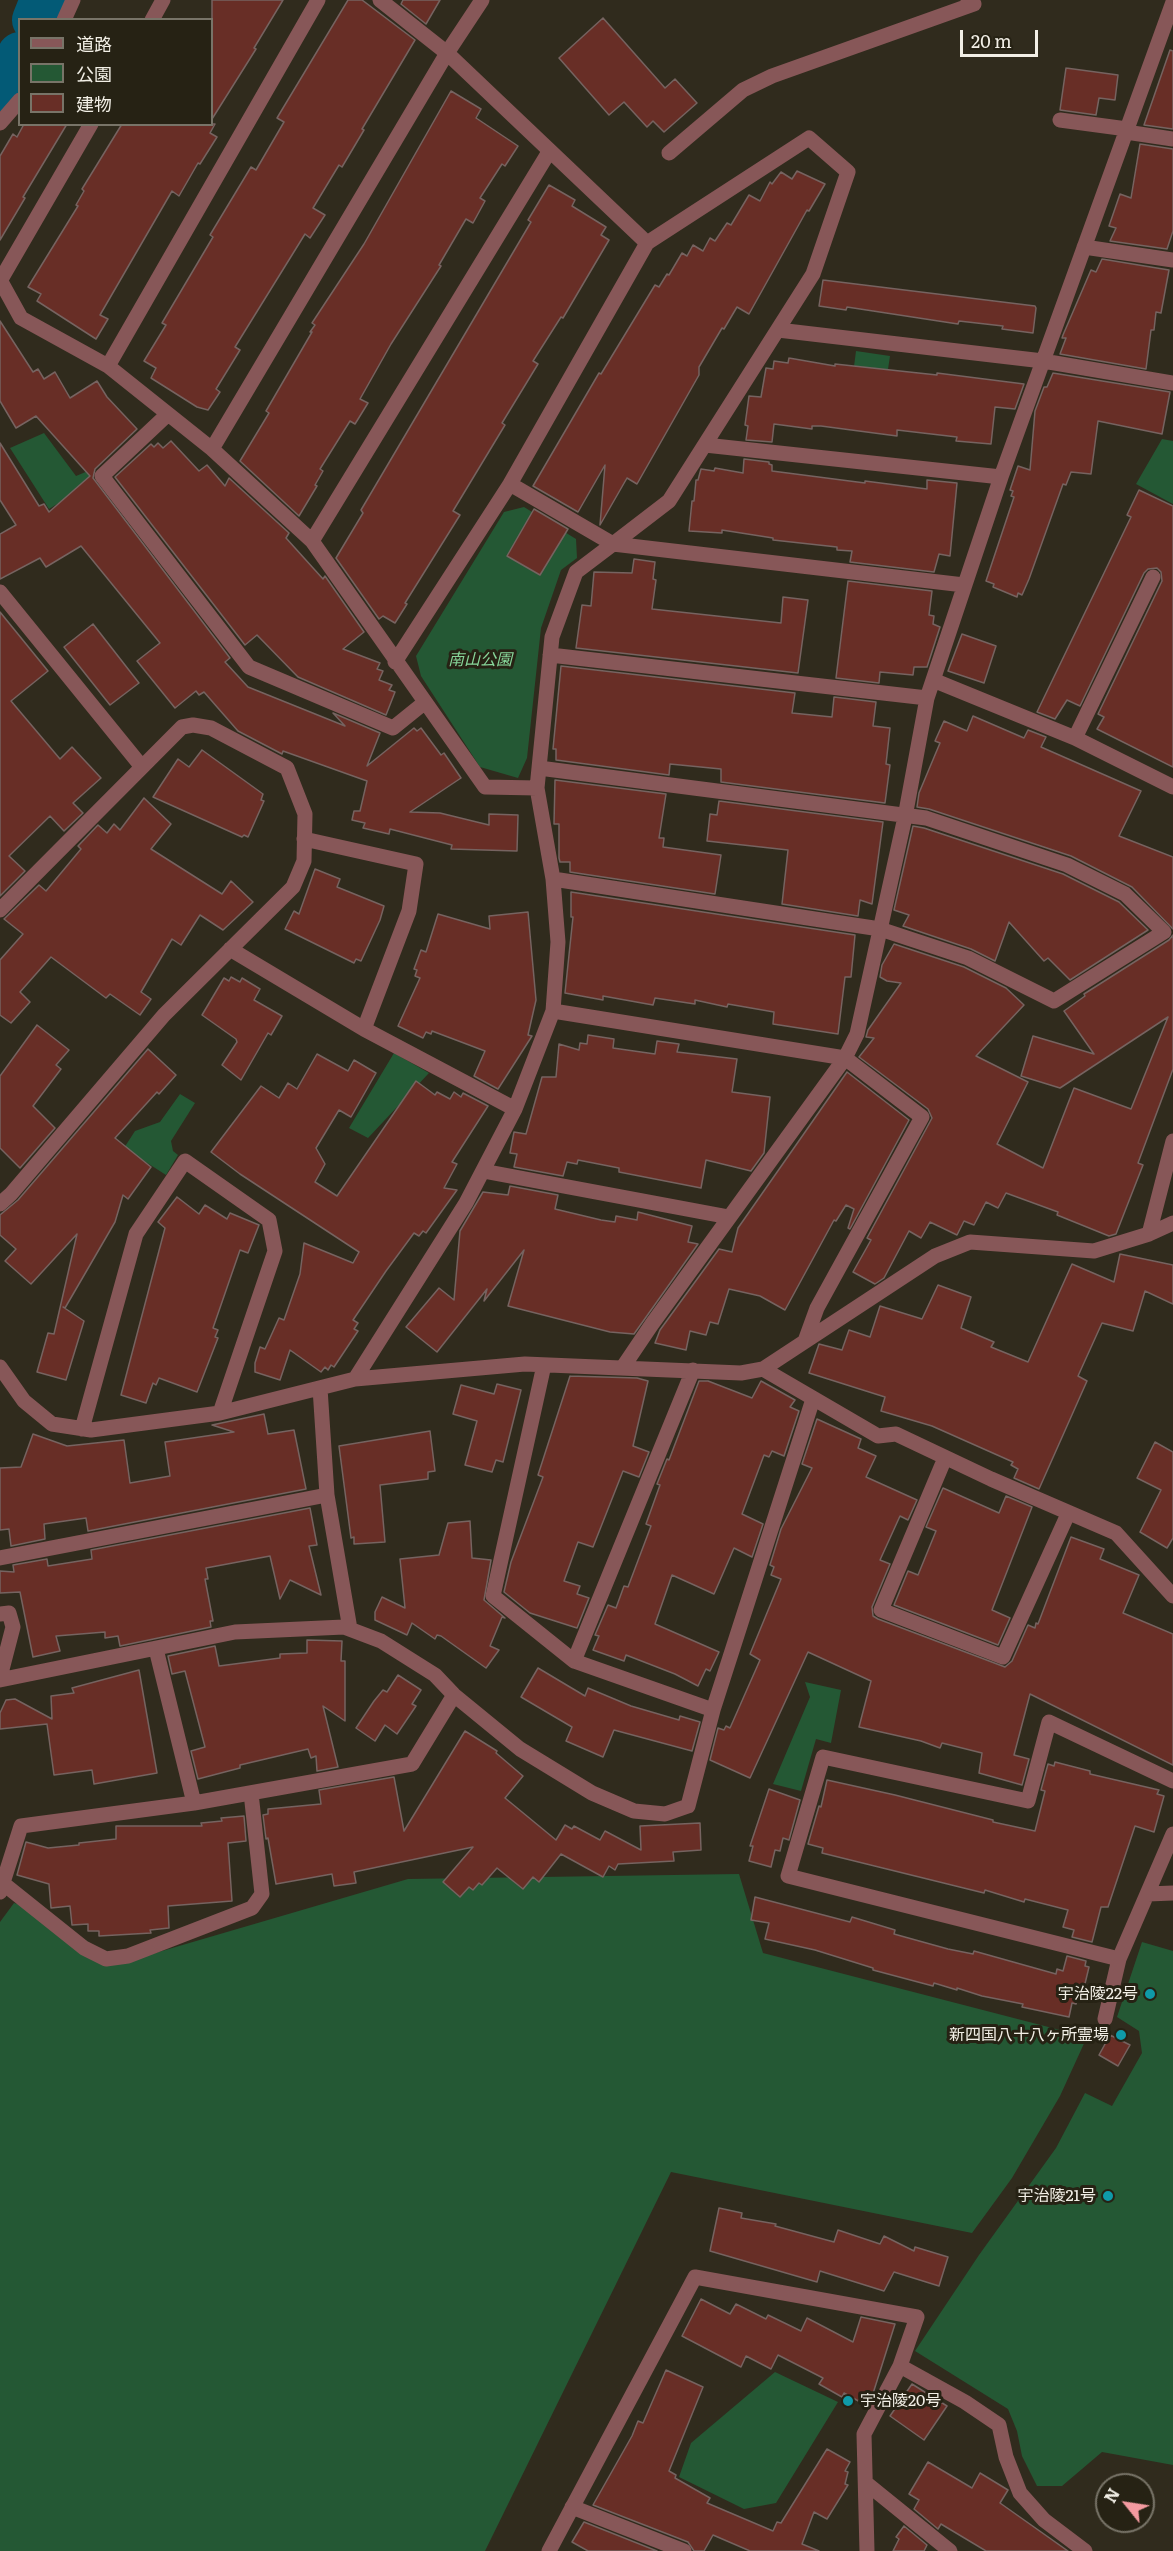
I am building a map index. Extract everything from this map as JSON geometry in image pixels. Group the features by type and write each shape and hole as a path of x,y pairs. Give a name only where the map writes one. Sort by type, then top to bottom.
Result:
{"street":[{"path":"65,18 73,0"},
{"path":"153,18 164,0"},
{"path":"108,366 318,0"},
{"path":"380,0 447,53 647,243"},
{"path":"212,449 447,53 482,0"},
{"path":"669,153 743,90 772,76 974,4 968,0"},
{"path":"623,1367 845,1058 857,1034 905,817 927,698 1001,477 1172,6"},
{"path":"0,123 18,102"},
{"path":"1060,120 1173,139"},
{"path":"90,126 0,281 21,318 108,366 212,449 312,541 484,787 537,788"},
{"path":"355,1379 466,1203 516,1109 553,1011 558,942 553,879 537,788 552,637 576,572 669,501 813,274 848,172 809,138 647,243 510,484 395,662"},
{"path":"312,541 549,152"},
{"path":"1084,247 1173,260"},
{"path":"778,330 1043,361 1173,383"},
{"path":"168,414 102,476 249,667 393,728 424,703"},
{"path":"705,445 1001,477"},
{"path":"510,484 613,544 964,585"},
{"path":"1075,738 1153,578"},
{"path":"0,592 142,767"},
{"path":"550,655 927,698"},
{"path":"933,680 1075,738 1173,787"},
{"path":"0,910 182,727 193,725 211,728 287,768 304,814 304,861 293,887 164,1015 0,1204"},
{"path":"539,768 926,818 1067,865 1125,894 1164,932 1054,1001 968,958 880,929 553,879"},
{"path":"304,840 416,864 409,910 364,1029"},
{"path":"230,949 364,1029 516,1109"},
{"path":"553,1011 845,1058 922,1117 817,1308 806,1341"},
{"path":"1149,1234 1173,1141"},
{"path":"82,1429 136,1234 185,1161 269,1220 275,1251 220,1413"},
{"path":"483,1171 729,1217"},
{"path":"1,1370 24,1401 52,1424 91,1430 220,1413 355,1379 525,1364 741,1373 763,1369 935,1256 970,1242 1094,1251 1149,1234 1173,1223"},
{"path":"544,1365 493,1596 574,1660 713,1710"},
{"path":"763,1369 878,1436 897,1434 1068,1514 1116,1533 1173,1596"},
{"path":"574,1660 693,1370"},
{"path":"320,1388 327,1496 350,1629"},
{"path":"0,1614 9,1613 13,1627 0,1678 235,1632 344,1627 381,1641 435,1675 454,1695 520,1749 591,1793 634,1811 665,1814 688,1806 713,1710 813,1399"},
{"path":"945,1458 881,1610 1003,1657 1068,1514"},
{"path":"0,1558 327,1496"},
{"path":"156,1649 194,1803"},
{"path":"251,1793 262,1894 252,1908 128,1956 106,1959 84,1948 2,1888 21,1826 194,1803 412,1764 454,1695"},
{"path":"1119,1959 788,1876 823,1757 1028,1801 1048,1722 1173,1781"},
{"path":"1106,2019 1119,1959 1173,1834"},
{"path":"1148,1894 1173,1893"},
{"path":"549,2551 695,2277 917,2317 900,2366 864,2434 867,2551"},
{"path":"900,2366 965,2402 999,2425 1006,2457 1020,2493 1044,2520 1085,2551"},
{"path":"866,2483 950,2551"},
{"path":"572,2507 674,2549"}],"green space":[{"path":"856,351 890,356 882,409 849,405"},
{"path":"44,433 76,476 88,471 94,481 49,509 10,448"},
{"path":"1162,439 1173,441 1173,504 1136,484"},
{"name":"南山公園","path":"524,507 576,539 577,558 561,570 541,628 527,758 518,778 480,767 421,676 416,656 504,512"},
{"path":"394,1053 429,1073 368,1138 349,1128"},
{"path":"180,1094 195,1103 171,1141 173,1151 178,1155 166,1175 124,1148 135,1131 160,1122"},
{"path":"805,1682 841,1690 831,1743 816,1739 801,1791 773,1784 810,1697"},
{"path":"739,1874 763,1953 1087,2037 1060,2096 1012,2178 972,2233 671,2172 485,2551 0,2551 0,1922 14,1903 39,1910 121,1963 408,1879"},
{"path":"1142,1942 1173,1951 1173,2465 1102,2452 1062,2486 1037,2486 1022,2456 1017,2431 1008,2409 915,2351 979,2255 1056,2148 1085,2093 1112,2106 1142,2053 1139,2031 1117,2017"},
{"path":"775,2372 838,2402 776,2503 744,2509 679,2477 691,2443"}],"building":[{"path":"212,0 283,0 254,48 256,49 213,117 213,18"},
{"path":"348,0 362,0 415,40 342,167 339,165 313,208 325,215 310,238 305,234 235,347 240,350 216,389 220,392 208,410 197,407 151,378 156,368 144,361 166,325 162,323 213,237 210,235 251,167 256,170 284,122 277,118"},
{"path":"403,0 440,0 426,24 401,4"},
{"path":"603,18 665,88 675,79 697,103 664,132 653,121 647,127 624,102 609,115 559,58"},
{"path":"1170,50 1173,51 1173,129 1144,125"},
{"path":"1066,68 1118,75 1115,100 1099,98 1096,115 1060,110"},
{"path":"451,91 481,109 476,118 518,146 505,166 502,164 480,198 485,201 473,223 466,219 439,265 441,266 391,344 360,399 368,403 355,424 350,421 320,469 323,471 315,485 317,486 299,516 240,461 269,413 266,411 312,332 310,332 315,325 312,323 364,244"},
{"path":"215,124 210,133 217,137 200,164 198,163 179,196 172,191 100,315 108,319 96,339 37,301 41,294 28,287 78,206 76,205 84,191 82,189 121,126 213,126"},
{"path":"23,126 66,126 0,240 0,156 13,134 17,137"},
{"path":"1140,144 1173,149 1173,231 1167,249 1110,241 1116,228 1109,226 1120,194 1131,198"},
{"path":"797,171 825,184 809,211 807,210 749,314 737,307 724,329 722,328 699,367 699,375 637,484 627,478 600,525 605,465 578,512 533,486 599,373 601,374 655,285 659,287 682,253 687,256 693,245 703,251 710,238 715,241 727,223 731,225 749,195 760,201 770,182 772,184 781,172 792,179"},
{"path":"549,185 575,200 572,206 606,227 601,235 609,240 563,318 561,317 533,361 538,364 502,423 505,425 453,511 460,515 405,603 407,604 395,623 383,616 379,619 336,558 363,513 361,510 531,222 528,220"},
{"path":"1102,259 1169,270 1161,313 1156,312 1154,330 1151,330 1146,369 1060,354 1066,338 1062,338 1063,335 1091,270 1096,272"},
{"path":"823,280 1035,306 1033,333 1002,329 1003,326 959,321 958,324 847,307 846,310 819,306"},
{"path":"0,321 33,372 38,369 44,379 55,372 70,398 97,381 107,397 137,429 95,469 93,478 230,658 225,662 248,687 345,726 333,713 380,733 367,766 414,728 417,731 421,728 441,755 444,753 461,778 410,812 440,813 489,825 489,814 518,815 517,851 451,849 452,845 390,829 389,834 363,828 365,823 352,820 354,811 360,811 367,781 283,751 282,754 238,731 204,692 199,695 196,691 175,708 137,661 160,643 81,546 46,567 40,558 0,579 0,534 16,525 0,500 0,443 39,506 44,504 49,512 90,476 36,416 16,428 0,401"},
{"path":"789,358 835,366 835,364 937,375 937,373 1024,384 1015,409 995,407 991,444 956,441 957,437 897,430 897,436 821,426 812,426 812,429 774,424 772,442 746,440 748,426 745,425 749,396 761,397 766,368 773,369 774,361 788,363"},
{"path":"1053,373 1170,392 1162,434 1098,421 1091,474 1071,472 1066,485 1063,484 1029,579 1022,595 1018,593 1017,597 993,587 994,584 986,581 1014,497 1011,496 1013,491 1010,490 1018,466 1030,470 1035,411 1044,387 1047,387"},
{"path":"171,441 199,471 207,465 225,486 229,478 289,533 286,538 323,579 325,576 364,632 343,649 380,663 377,669 383,671 379,680 392,685 389,690 395,692 386,715 298,677 257,635 245,645 115,477 151,444 154,447 158,443 163,448"},
{"path":"744,459 769,462 772,465 772,471 865,483 865,481 927,489 927,480 957,483 950,556 939,554 934,572 850,562 852,551 837,550 837,547 773,540 773,538 722,530 722,533 689,531 696,480 698,480 701,469 714,471 715,468 743,473"},
{"path":"1139,490 1173,506 1173,767 1097,729 1104,717 1098,714 1162,581 1161,572 1157,568 1148,569 1144,573 1080,706 1067,700 1055,719 1037,712 1131,517 1127,515"},
{"path":"534,509 568,529 540,575 507,556"},
{"path":"634,559 655,562 653,579 656,580 652,609 781,623 783,597 808,600 798,673 576,648 582,605 591,606 594,572 632,573"},
{"path":"848,581 932,591 929,615 934,616 933,624 940,627 927,667 914,667 913,675 880,672 879,683 836,678"},
{"path":"0,612 48,671 11,701 60,759 72,747 101,778 73,803 83,813 64,831 50,816 9,856 25,871 0,896"},
{"path":"93,624 139,683 110,705 64,647"},
{"path":"962,634 996,646 984,683 948,671"},
{"path":"561,666 795,693 792,713 832,717 834,697 876,702 873,726 890,728 886,764 890,765 885,803 721,782 721,769 670,764 669,775 556,760 556,749 553,749"},
{"path":"973,716 1024,738 1028,730 1046,737 1041,747 1141,791 1119,836 1173,857 1173,929 1132,887 1071,856 917,807 919,793 940,743 935,741 944,721 967,731"},
{"path":"202,750 263,794 261,800 264,801 248,837 244,835 242,837 153,797 178,759 189,767"},
{"path":"555,780 666,794 659,838 664,838 663,847 721,855 715,894 570,872 570,862 560,862 559,858 559,824 554,824"},
{"path":"144,798 171,824 151,849 222,894 231,881 253,902 223,930 200,915 181,945 172,939 141,992 151,999 140,1015 110,994 106,998 51,957 20,992 30,1002 11,1023 0,1015 0,960 23,934 4,919 39,885 46,891 81,849 78,846 98,825 107,833 114,824 120,830"},
{"path":"719,801 883,822 872,904 860,900 858,916 782,904 788,850 707,841 710,814 717,815"},
{"path":"913,826 1063,874 1119,902 1148,930 1070,980 1048,958 1044,961 1009,922 995,961 971,949 903,926 909,915 894,910"},
{"path":"315,869 340,879 337,887 384,906 361,961 356,959 354,963 285,929 294,911 299,914"},
{"path":"571,892 855,935 851,977 845,977 838,1034 773,1024 774,1012 728,1004 727,1007 695,1000 695,1004 655,998 653,1005 603,996 603,1000 565,993 573,917 571,917"},
{"path":"528,912 536,1000 528,1035 532,1036 498,1089 474,1076 485,1051 432,1031 431,1034 426,1032 423,1038 398,1026 420,978 415,976 417,970 414,969 421,950 426,952 438,914 490,929 489,916"},
{"path":"1173,935 1173,1069 1138,1163 1143,1165 1116,1234 1109,1236 1057,1215 1058,1212 1006,1193 998,1208 986,1202 974,1225 964,1221 957,1235 930,1222 921,1238 909,1231 884,1278 875,1284 853,1272 871,1240 867,1238 932,1118 928,1109 859,1057 874,1038 866,1037 868,1030 901,983 887,981 880,977 882,965 894,944 964,967 1006,988 1024,1005 976,1056 1028,1082 997,1144 1043,1168 1074,1088 1131,1109 1168,1017 1060,1088 1021,1076 1033,1036 1094,1054 1064,1011 1085,996 1084,994 1169,940"},
{"path":"231,977 240,982 242,978 260,989 254,1000 282,1016 271,1035 268,1033 241,1080 222,1065 237,1042 236,1039 202,1015 224,978 229,981"},
{"path":"37,1025 69,1050 56,1065 61,1069 33,1106 55,1128 20,1168 0,1148 0,1076"},
{"path":"588,1035 614,1039 613,1048 655,1054 657,1041 679,1044 677,1052 737,1059 732,1092 770,1097 764,1153 751,1171 706,1160 701,1188 619,1172 619,1168 578,1160 577,1164 567,1162 563,1176 514,1167 517,1154 510,1153 514,1132 526,1134 542,1077 556,1077 559,1044 579,1050 580,1043 587,1044"},
{"path":"148,1049 176,1075 159,1094 157,1092 115,1138 151,1167 128,1199 123,1195 115,1222 65,1308 63,1307 84,1321 66,1380 37,1372 48,1333 54,1334 77,1234 31,1284 5,1261 16,1249 0,1235 0,1215 18,1200"},
{"path":"317,1054 348,1071 354,1060 376,1073 351,1117 339,1110 316,1148 325,1164 315,1182 337,1196 416,1081 435,1095 437,1092 450,1099 454,1092 461,1097 463,1093 488,1106 452,1162 457,1164 444,1188 457,1190 426,1233 423,1231 419,1236 414,1233 386,1271 353,1320 358,1323 354,1329 358,1331 334,1367 331,1365 328,1370 325,1367 321,1372 290,1350 280,1380 255,1372 255,1363 260,1347 265,1349 279,1318 284,1320 300,1274 304,1243 353,1263 359,1252 240,1174 211,1152 261,1086 279,1098 288,1083 297,1089"},
{"path":"847,1072 909,1120 850,1229 848,1228 854,1209 846,1205 836,1221 834,1220 785,1310 760,1296 729,1289 718,1324 710,1322 706,1335 690,1331 686,1350 655,1343 660,1330 719,1249 732,1252 738,1228"},
{"path":"510,1186 558,1195 555,1209 601,1220 615,1222 616,1216 637,1220 638,1212 692,1226 688,1242 698,1244 634,1334 610,1332 508,1306 524,1250 484,1301 487,1289 437,1352 406,1327 439,1288 454,1300 460,1231 483,1192 508,1195"},
{"path":"177,1197 199,1214 205,1205 227,1219 230,1213 259,1225 248,1253 240,1250 213,1328 218,1330 215,1337 218,1338 197,1392 159,1378 156,1385 153,1383 146,1403 121,1395 165,1228 158,1222"},
{"path":"1120,1254 1173,1265 1173,1304 1145,1291 1133,1331 1102,1323 1078,1376 1087,1381 1039,1489 1014,1478 1018,1469 1011,1465 1013,1462 932,1426 881,1411 885,1397 809,1373 819,1344 842,1350 849,1330 870,1337 880,1306 922,1319 938,1285 971,1297 961,1328 994,1342 991,1347 1028,1362 1072,1264 1114,1282"},
{"path":"570,1376 637,1378 648,1381 633,1446 649,1452 639,1477 623,1471 593,1547 578,1542 564,1581 580,1586 577,1594 589,1598 577,1628 530,1613 504,1592 511,1562 543,1477 538,1475"},
{"path":"699,1381 708,1381 752,1398 761,1381 795,1400 790,1407 799,1411 784,1456 772,1451 769,1457 764,1455 742,1514 763,1524 752,1557 734,1548 714,1594 672,1575 655,1624 719,1652 710,1671 706,1669 698,1686 675,1674 626,1655 624,1661 593,1650 599,1636 595,1635 608,1605 616,1608 624,1586 628,1587 651,1526 646,1524 660,1485 657,1484 667,1459 669,1460"},
{"path":"497,1384 521,1390 503,1462 496,1460 492,1472 465,1465 477,1421 453,1414 461,1385 494,1394"},
{"path":"264,1414 268,1434 294,1430 306,1489 88,1531 86,1518 44,1524 45,1539 11,1546 9,1529 0,1530 0,1468 21,1467 33,1434 67,1446 124,1440 130,1483 170,1476 165,1442 234,1432 212,1425"},
{"path":"817,1419 861,1439 858,1448 876,1456 866,1477 917,1500 908,1520 900,1516 880,1560 890,1564 872,1607 873,1616 878,1619 1005,1667 1012,1661 1028,1625 1035,1628 1036,1623 1038,1624 1071,1537 1104,1549 1100,1559 1139,1575 1123,1613 1173,1634 1173,1765 1030,1694 1014,1755 1029,1759 1022,1785 979,1773 982,1753 942,1743 940,1748 921,1741 859,1727 871,1681 808,1652 750,1778 710,1760 718,1728 724,1730 726,1726 730,1728 760,1660 750,1654 781,1579 771,1575 774,1567 770,1565 781,1529 812,1468 802,1464"},
{"path":"430,1431 435,1471 428,1472 428,1479 380,1485 385,1542 354,1544 354,1537 351,1538 339,1446"},
{"path":"1155,1442 1173,1452 1173,1538 1167,1548 1140,1532 1161,1490 1137,1478"},
{"path":"943,1488 999,1513 1006,1496 1032,1507 992,1610 1010,1618 998,1645 894,1605 908,1571 918,1575 936,1531 926,1527"},
{"path":"310,1508 317,1545 309,1546 321,1595 290,1580 280,1599 270,1556 206,1568 208,1579 205,1579 213,1621 210,1621 211,1627 120,1646 118,1636 105,1638 105,1632 56,1636 60,1651 33,1657 20,1592 0,1593 0,1571 14,1572 13,1565 47,1559 48,1566 92,1559 91,1550"},
{"path":"470,1521 472,1558 491,1560 484,1600 505,1618 502,1617 490,1646 499,1650 486,1668 441,1636 437,1635 435,1639 412,1623 407,1635 375,1620 375,1612 382,1597 405,1608 400,1559 439,1555 448,1523"},
{"path":"307,1640 342,1641 341,1661 345,1661 345,1721 323,1706 338,1767 317,1771 316,1756 311,1758 308,1749 240,1765 240,1768 198,1779 191,1751 205,1747 185,1671 172,1674 168,1656 215,1646 219,1666 280,1658 280,1654 307,1653"},
{"path":"538,1668 585,1696 588,1688 631,1706 679,1720 680,1716 700,1722 692,1751 614,1730 603,1757 566,1741 572,1727 521,1697"},
{"path":"139,1670 157,1773 94,1784 92,1770 54,1775 47,1724 0,1729 0,1713 6,1700 15,1699 52,1719 51,1696 74,1693 72,1688"},
{"path":"398,1675 421,1690 412,1704 416,1706 397,1734 385,1725 375,1741 356,1728 374,1701 383,1690 387,1692"},
{"path":"465,1731 497,1751 496,1753 523,1776 505,1798 556,1840 565,1825 572,1829 574,1826 600,1840 605,1831 641,1850 640,1826 700,1823 701,1850 673,1852 674,1861 618,1864 615,1870 609,1866 603,1877 561,1854 539,1882 533,1877 523,1889 497,1868 482,1885 479,1883 473,1890 469,1887 460,1897 443,1882 473,1847 354,1872 356,1883 334,1886 332,1874 276,1884 263,1815 268,1814 268,1809 321,1804 319,1790 394,1777 404,1831"},
{"path":"1055,1762 1090,1771 1090,1774 1159,1790 1157,1794 1164,1796 1154,1832 1135,1826 1108,1907 1101,1907 1092,1942 1072,1937 1074,1930 1063,1927 1068,1910 1025,1899 1024,1902 985,1890 984,1893 822,1853 823,1848 808,1844 819,1806 821,1807 827,1780 1035,1831 1045,1791 1041,1790 1048,1764 1054,1766"},
{"path":"769,1789 800,1800 789,1840 783,1838 780,1851 775,1850 771,1867 749,1861 753,1846 750,1846"},
{"path":"244,1816 246,1841 228,1843 232,1901 168,1906 169,1928 150,1930 151,1933 99,1936 99,1931 88,1931 88,1924 72,1925 70,1906 51,1908 49,1884 17,1875 26,1842 48,1848 79,1845 79,1843 116,1839 116,1826 202,1826 201,1823 222,1821 221,1818"},
{"path":"755,1897 850,1922 852,1917 895,1930 894,1934 948,1949 973,1954 974,1951 1056,1974 1057,1969 1063,1971 1067,1956 1086,1961 1085,1966 1089,1967 1083,1992 1079,1991 1076,2004 1072,2003 1069,2017 1022,2007 1023,2004 982,1996 957,1988 957,1990 934,1983 933,1986 873,1970 873,1968 815,1950 765,1939 769,1923 751,1920"},
{"path":"1110,2035 1130,2045 1118,2066 1099,2055"},
{"path":"719,2208 742,2213 741,2218 776,2224 775,2226 834,2242 838,2230 880,2244 884,2236 914,2251 915,2247 948,2257 939,2286 894,2272 884,2291 820,2271 817,2282 710,2251"},
{"path":"701,2299 730,2314 736,2304 766,2319 768,2315 801,2331 807,2318 853,2342 861,2317 895,2324 870,2403 864,2399 862,2403 844,2393 842,2397 819,2384 823,2378 778,2355 771,2369 746,2356 741,2367 682,2336"},
{"path":"666,2370 703,2387 669,2471 676,2475 675,2478 710,2498 707,2503 773,2531 777,2522 781,2523 827,2449 850,2462 845,2471 848,2472 845,2484 848,2485 827,2519 814,2512 802,2544 819,2551 750,2551 713,2535 704,2551 694,2551 688,2542 593,2505 638,2421 643,2423"},
{"path":"912,2384 947,2406 924,2440 890,2416"},
{"path":"928,2462 972,2488 980,2473 1008,2490 1000,2503 1068,2551 986,2551 941,2524 938,2529 914,2509 919,2500 909,2494"},
{"path":"584,2522 657,2551 588,2551 572,2542"},
{"path":"904,2526 927,2545 924,2551 893,2551 899,2539 896,2537"}],"waterway":[{"path":"36,18 43,0"},
{"path":"0,88 18,59"}],"place":[{"name":"宇治陵22号","path":"1150,1994"},
{"name":"新四国八十八ヶ所霊場","path":"1121,2035"},
{"name":"宇治陵21号","path":"1108,2196"},
{"name":"宇治陵20号","path":"848,2401"}]}
